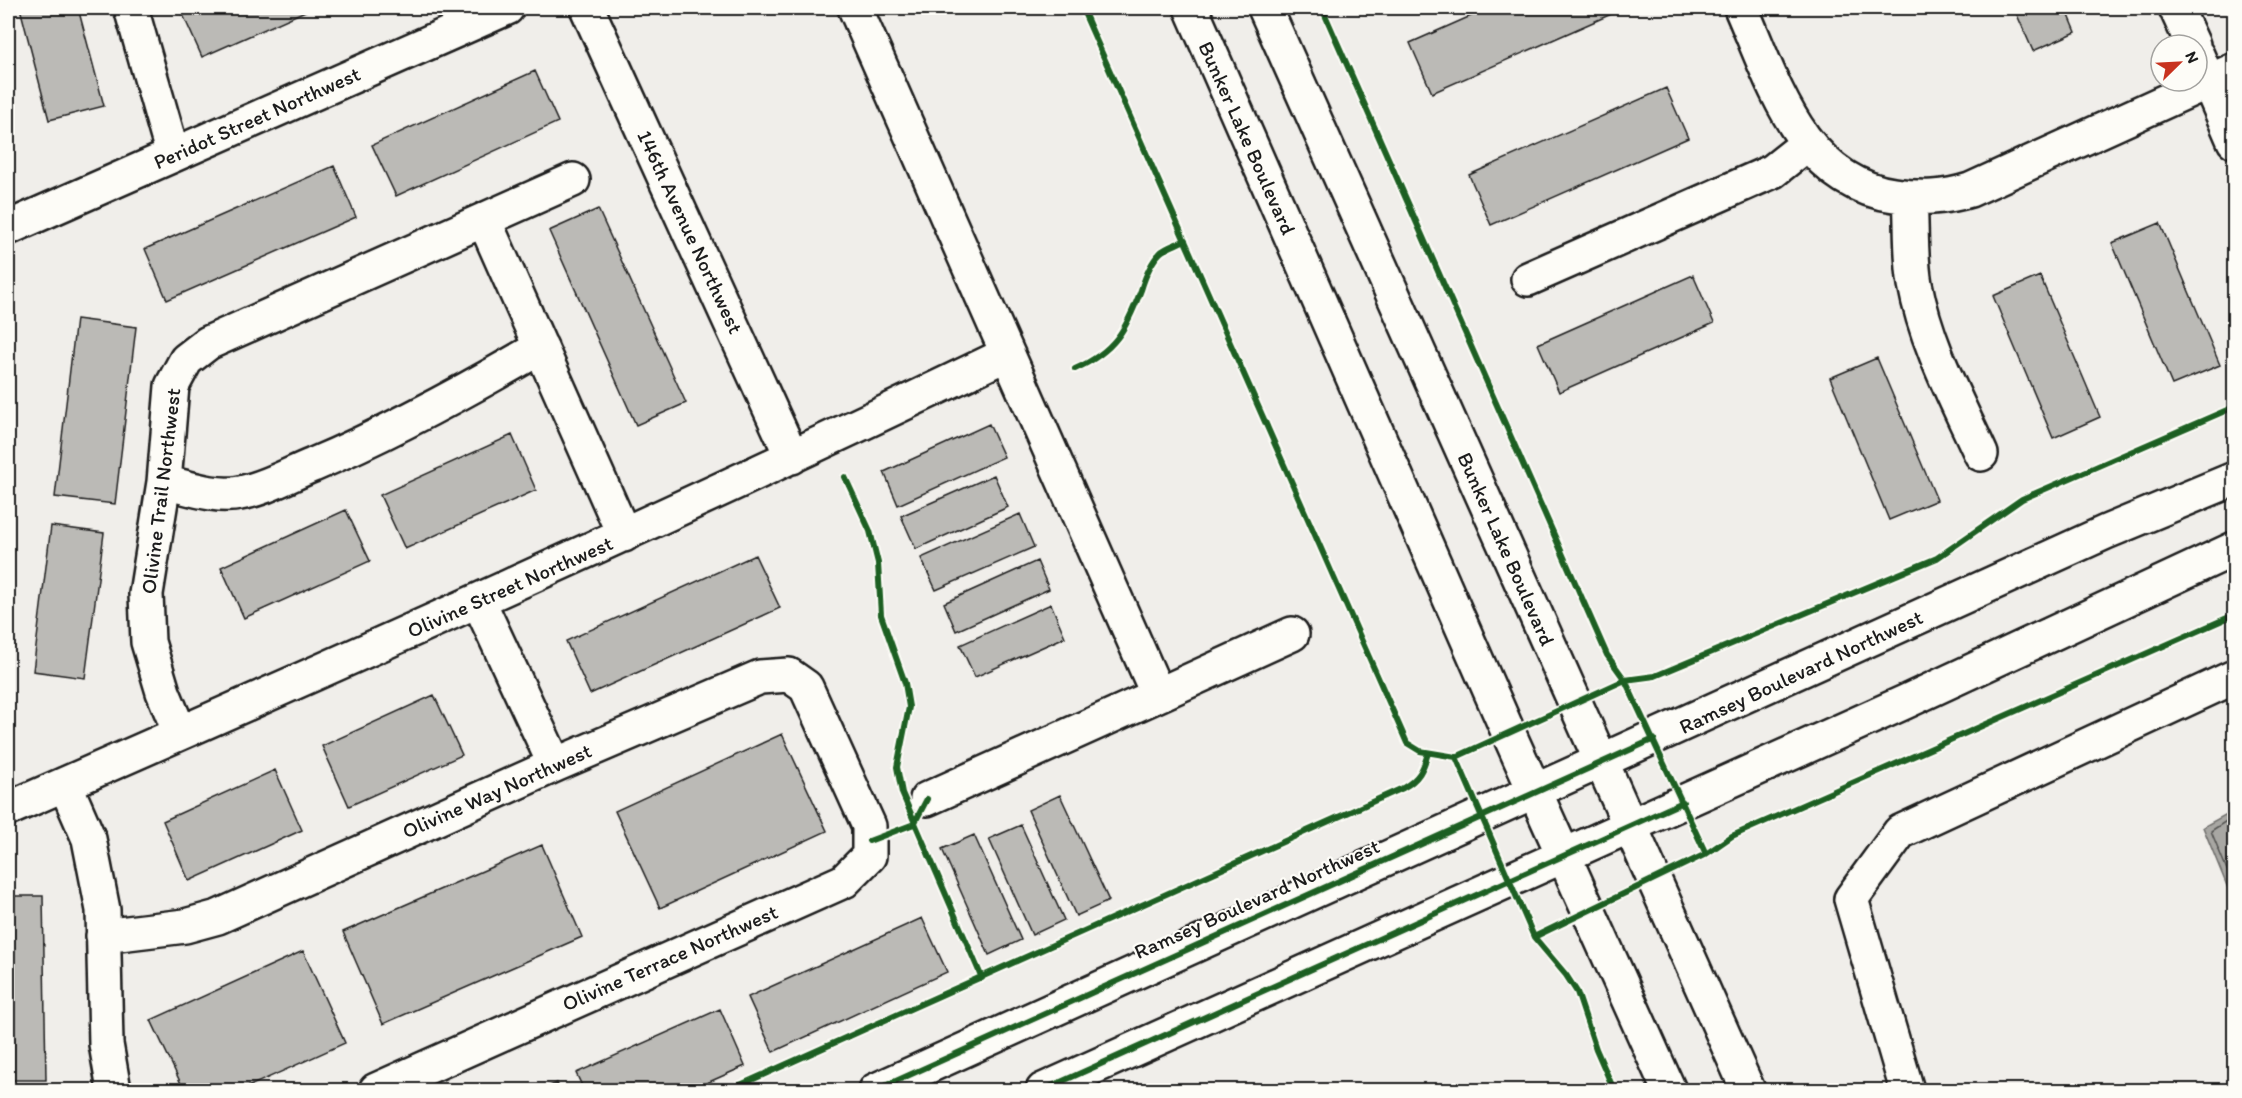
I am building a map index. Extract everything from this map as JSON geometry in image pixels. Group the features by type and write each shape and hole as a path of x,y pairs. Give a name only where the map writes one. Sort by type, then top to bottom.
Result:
{"street":[{"path":"131,8 173,155"},
{"name":"Peridot Street Northwest","path":"8,228 507,8"},
{"name":"146th Avenue Northwest","path":"587,8 792,457"},
{"path":"855,8 1158,695"},
{"name":"Bunker Lake Boulevard","path":"1191,8 1535,793 1669,1090"},
{"name":"Bunker Lake Boulevard","path":"1265,8 1748,1090"},
{"path":"1741,8 1786,110 1807,144 1826,165 1854,184 1884,194 1942,198 1970,190 2213,69 2235,141"},
{"path":"2176,8 2187,33"},
{"path":"1528,279 1773,171 1807,144"},
{"name":"Olivine Trail Northwest","path":"180,733 163,692 148,642 146,594 164,482 172,386 186,360 208,343 573,180"},
{"path":"1910,197 1915,282 1924,323 1941,368 1981,454"},
{"path":"484,220 624,535"},
{"path":"164,482 213,493 240,493 264,485 374,439 423,415 541,347"},
{"name":"Olivine Street Northwest","path":"8,809 479,602 792,457 1007,354"},
{"name":"Ramsey Boulevard Northwest","path":"876,1090 2106,532 2235,479"},
{"path":"1043,1090 1564,857 2235,549"},
{"path":"479,602 555,765"},
{"path":"927,799 1292,634"},
{"name":"Olivine Way Northwest","path":"103,936 184,926 218,917 555,765 760,677 789,675 806,687 842,764"},
{"path":"1907,1090 1851,899 1900,832 2235,677"},
{"name":"Olivine Terrace Northwest","path":"376,1090 844,880 869,856 869,826 842,764"},
{"path":"65,784 89,839 103,910 106,1044 114,1090"}],"water":[{"path":"2234,810 2234,903 2203,827"}],"building":[{"path":"20,8 78,8 104,106 49,120"},
{"path":"180,8 312,8 202,57"},
{"path":"1489,8 1625,8 1432,93 1410,43"},
{"path":"2014,8 2066,8 2076,32 2033,51"},
{"path":"535,71 558,122 396,196 372,145"},
{"path":"1666,88 1688,138 1491,225 1469,175"},
{"path":"334,166 356,217 167,300 145,249"},
{"path":"598,209 686,403 636,425 549,231"},
{"path":"2160,223 2220,365 2172,385 2112,243"},
{"path":"1693,275 1714,323 1559,392 1538,344"},
{"path":"2040,276 2100,417 2053,438 1993,296"},
{"path":"76,319 136,327 115,504 55,497"},
{"path":"1877,358 1937,500 1889,520 1830,378"},
{"path":"989,424 1004,457 898,505 884,472"},
{"path":"512,435 536,490 405,549 380,495"},
{"path":"994,475 1008,507 916,549 901,516"},
{"path":"346,510 370,561 244,618 221,567"},
{"path":"1020,514 1034,547 936,590 921,558"},
{"path":"51,526 104,533 85,678 33,671"},
{"path":"755,555 780,608 590,694 566,641"},
{"path":"1037,561 1049,589 956,631 944,603"},
{"path":"1051,604 1065,637 975,677 960,645"},
{"path":"434,695 462,755 349,806 322,746"},
{"path":"782,734 827,831 660,908 615,811"},
{"path":"275,770 302,830 189,881 163,821"},
{"path":"1060,795 1109,901 1076,916 1028,810"},
{"path":"1021,825 1064,920 1032,935 989,839"},
{"path":"974,835 1021,940 989,955 942,849"},
{"path":"542,845 582,937 383,1024 343,932"},
{"path":"8,896 43,896 46,1080 8,1080"},
{"path":"922,918 947,972 773,1052 748,997"},
{"path":"303,951 345,1043 241,1090 184,1090 151,1020"},
{"path":"720,1009 745,1066 691,1090 584,1090 576,1073"},
{"path":"557,1083 560,1090 540,1090"}],"cycle path":[{"path":"1082,8 1407,743 1420,751 1456,757 1625,680 1655,676 1937,558 2022,499 2234,407"},
{"path":"1322,8 1607,655 1625,680 1706,854"},
{"path":"1075,369 1110,347 1130,317 1153,261 1169,247 1185,240"},
{"path":"845,477 870,531 878,563 881,615 905,683 909,707 897,767 902,793 982,978"},
{"path":"1534,937 1706,854 1732,836 2234,615"},
{"path":"876,1090 1654,739"},
{"path":"729,1090 1403,788 1420,774 1428,753"},
{"path":"1456,757 1534,937 1566,975 1577,992 1596,1049 1614,1090"},
{"path":"869,841 914,824 927,799"},
{"path":"1043,1090 1683,802"}]}
